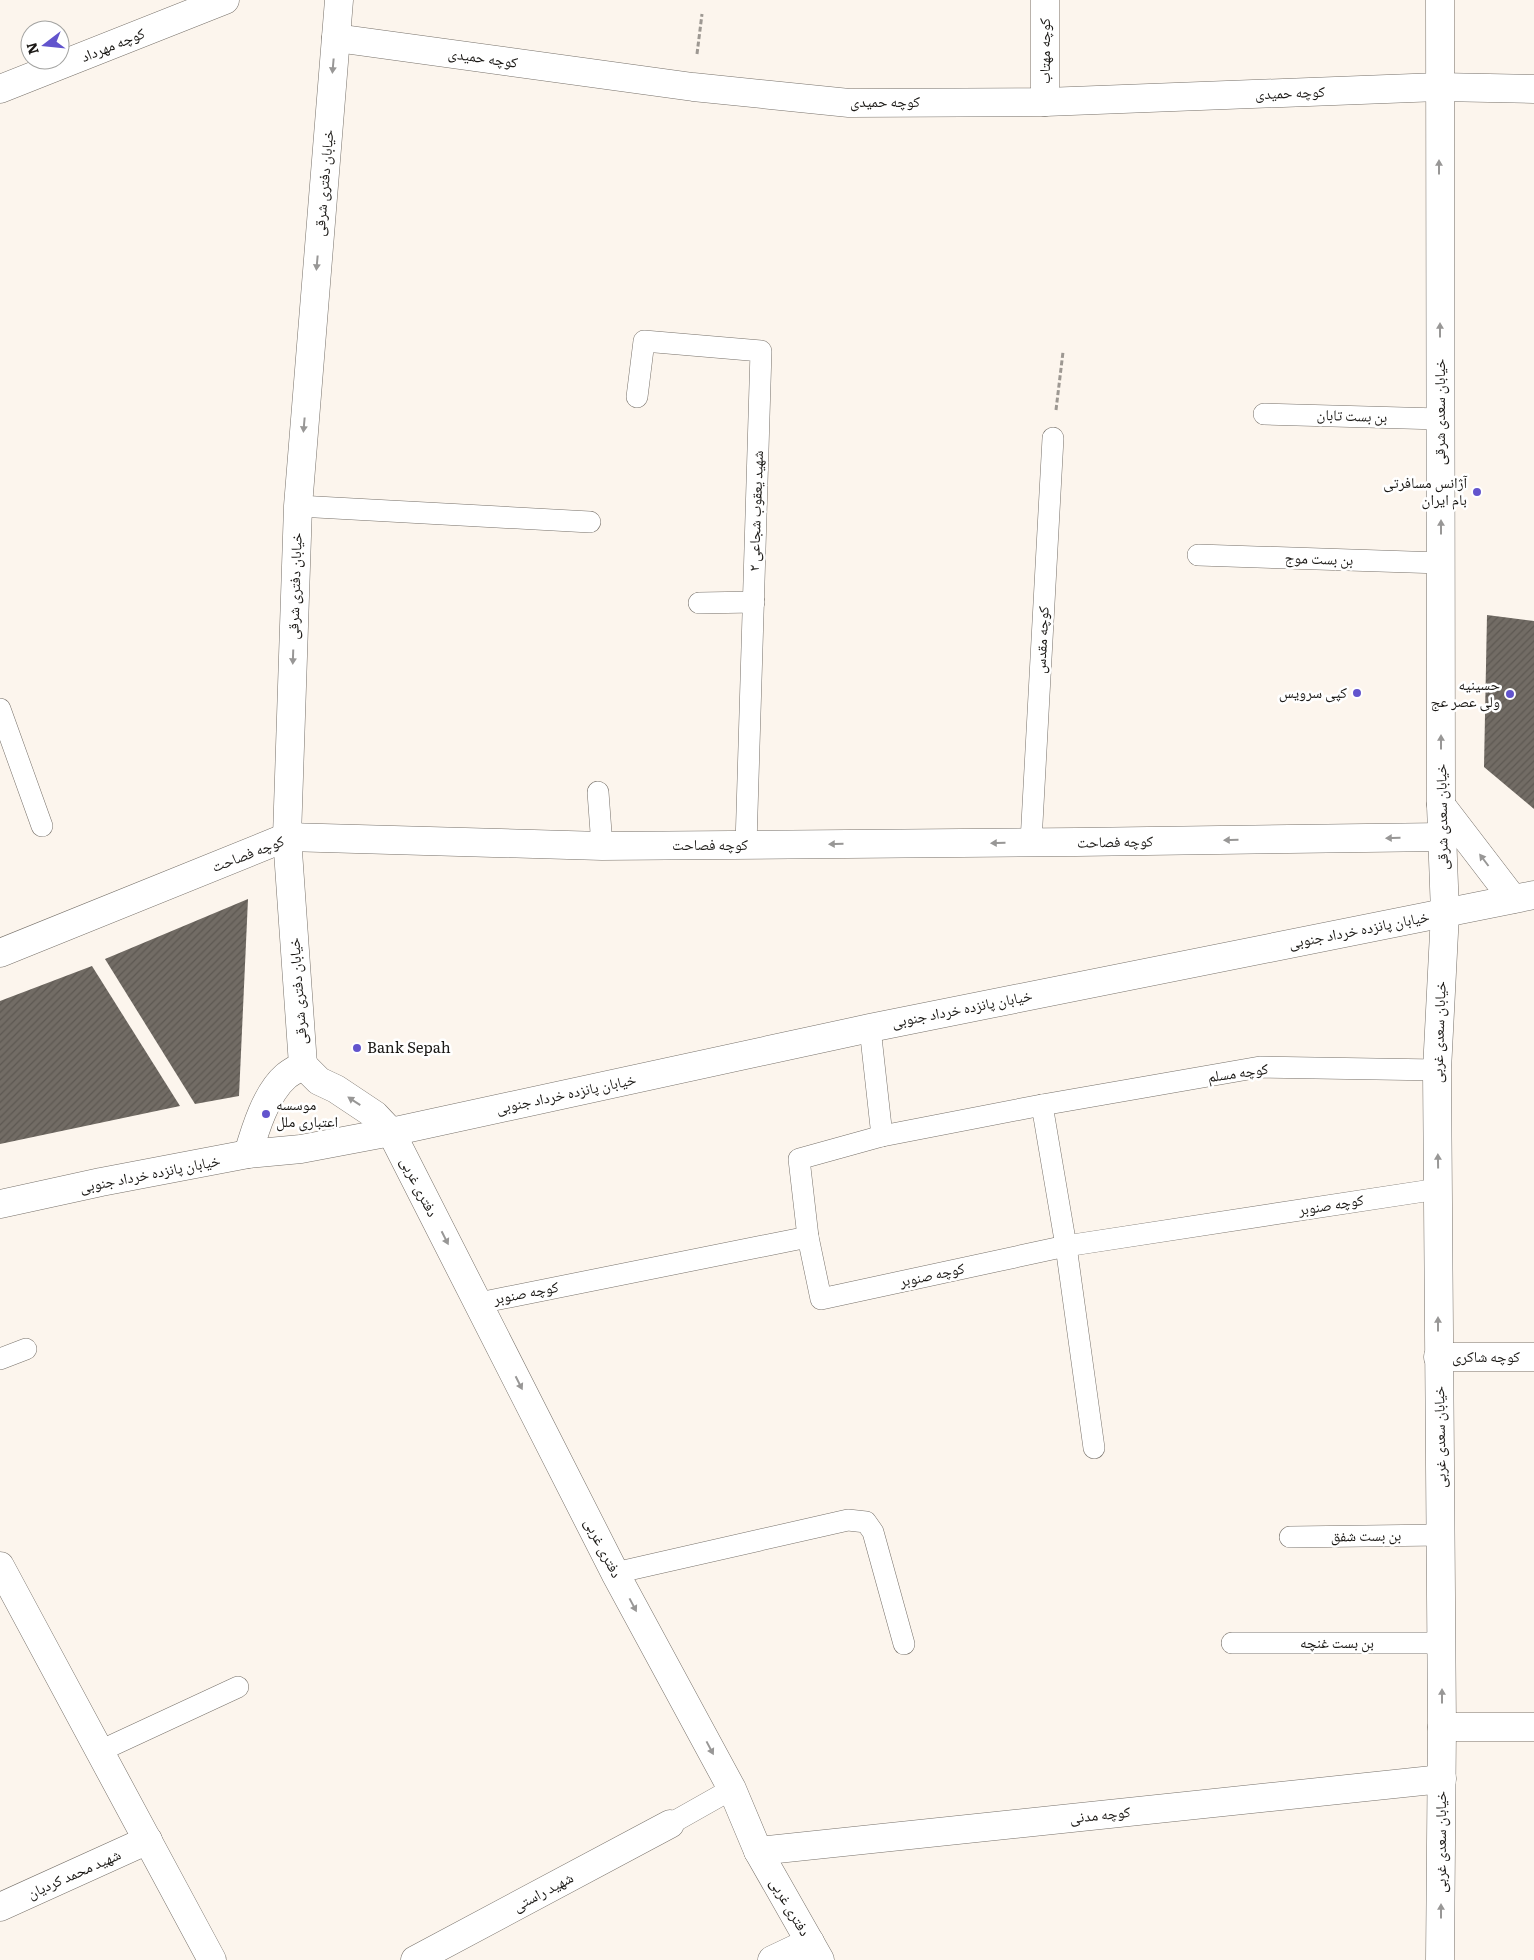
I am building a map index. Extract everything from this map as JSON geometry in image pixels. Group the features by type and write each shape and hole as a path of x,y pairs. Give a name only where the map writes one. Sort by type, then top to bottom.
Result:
{"street":[{"name":"کوچه مهرداد","path":"0,89 225,0"},
{"name":"خیابان دفتری شرقی","path":"248,1154 258,1120 270,1097 285,1076 303,1066 287,837 298,506 338,0"},
{"name":"کوچه مهتاب","path":"1045,0 1045,102"},
{"name":"خیابان سعدی شرقی","path":"1440,0 1442,837 1445,913"},
{"name":"کوچه حمیدی","path":"336,38 693,87 849,103 1045,102 1439,87 1534,89"},
{"path":"1442,805 1524,897"},
{"name":"کوچه فصاحت","path":"0,953 287,837 602,846 1442,837"},
{"name":"خیابان پانزده خرداد جنوبی","path":"0,1204 248,1154 301,1148 391,1132 870,1028 1524,897"},
{"name":"خیابان سعدی غربی","path":"1440,1960 1442,1727 1437,1070 1445,913"},
{"name":"دفتری غربی","path":"303,1066 319,1081 336,1089 375,1115 391,1132 615,1573 732,1789 758,1851 815,1951"},
{"name":"کوچه شاکری","path":"1438,1357 1534,1357"},
{"path":"0,1566 212,1960"},
{"path":"1442,1727 1534,1727"},
{"name":"کوچه مدنی","path":"758,1851 1442,1779"},
{"name":"شهید راستی","path":"415,1960 670,1824"},
{"name":"شهید محمد کردیان","path":"0,1907 148,1840"},
{"path":"772,1960 815,1951"}],"lane":[{"name":"شهید یعقوب شجاعی ۲","path":"637,397 644,341 761,351 746,845"},
{"name":"بن بست تابان","path":"1264,414 1440,419"},
{"name":"کوچه مقدس","path":"1031,842 1053,438"},
{"path":"298,506 590,522"},
{"name":"بن بست موج","path":"1198,555 1441,563"},
{"path":"699,603 754,602"},
{"path":"0,709 42,826"},
{"path":"598,792 602,846"},
{"path":"870,1028 882,1136"},
{"name":"کوچه مسلم","path":"808,1237 799,1159 882,1136 1042,1105 1260,1067 1437,1070"},
{"path":"1042,1105 1066,1246 1094,1448"},
{"name":"کوچه صنوبر","path":"479,1303 808,1237 821,1298 1066,1246 1438,1188"},
{"path":"0,1359 26,1349"},
{"path":"615,1573 848,1520 866,1522 873,1532 904,1644"},
{"name":"بن بست شفق","path":"1290,1537 1441,1536"},
{"name":"بن بست غنچه","path":"1232,1643 1441,1643"},
{"path":"100,1751 238,1687"},
{"path":"670,1824 732,1789"}],"path":[{"path":"693,87 702,14"},
{"path":"1053,438 1063,352"}],"building":[{"name":"حسینیه ولی عصر عج","path":"1487,615 1534,621 1534,809 1484,767"},
{"path":"248,899 239,1096 195,1104 105,959"},
{"path":"92,966 180,1106 0,1144 0,1001"}],"place":[{"name":"آژانس مسافرتی بام ایران","path":"1477,492"},
{"name":"کپی سرویس","path":"1357,693"},
{"name":"حسینیه ولی عصر عج","path":"1510,694"},
{"name":"Bank Sepah","path":"357,1048"},
{"name":"موسسه اعتباری ملل","path":"266,1114"}]}
